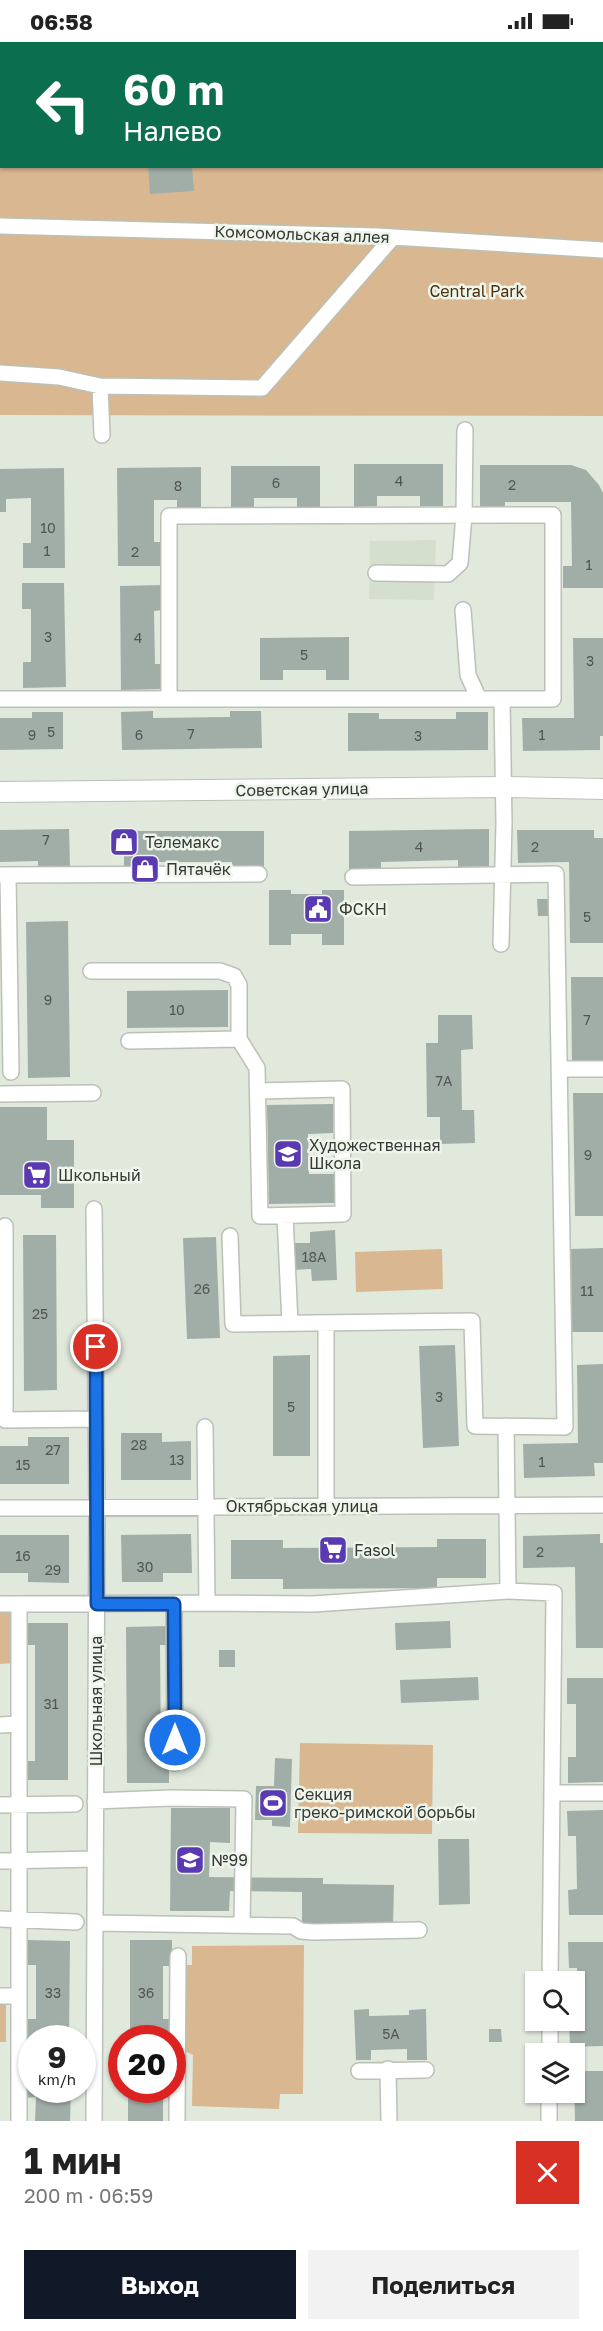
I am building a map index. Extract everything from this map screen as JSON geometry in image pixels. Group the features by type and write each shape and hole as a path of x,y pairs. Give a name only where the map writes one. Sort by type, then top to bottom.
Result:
{"main road":[{"name":"Советская улица","path":"0,792 504,787 603,789"}],"street":[{"name":"Комсомольская аллея","path":"0,226 393,237 603,250"},
{"path":"0,373 59,377 100,386 262,388 393,237"},
{"path":"100,386 102,435"},
{"path":"376,573 448,574 460,563 464,515 465,430"},
{"path":"0,699 169,699 479,699 502,699 553,699 553,515 169,516 169,699"},
{"path":"463,610 468,675 479,699"},
{"path":"501,944 504,787 502,699"},
{"path":"11,1072 5,969 4,875 259,874"},
{"path":"230,1236 233,1324 472,1321 475,1426 565,1427 556,874 353,877"},
{"path":"91,971 220,970 234,976 238,985 239,1039 257,1068 260,1216 343,1214 342,1089 258,1091"},
{"path":"129,1041 239,1039"},
{"path":"559,1069 603,1069"},
{"path":"0,1094 93,1093"},
{"name":"Школьная улица","path":"90,2025 95,1923 97,1604 94,1209"},
{"path":"285,1216 290,1323"},
{"path":"5,1226 2,1422 96,1419"},
{"path":"326,1323 326,1506"},
{"path":"506,1426 508,1591"},
{"path":"205,1427 207,1604"},
{"name":"Октябрьская улица","path":"0,1508 603,1505"},
{"path":"0,1604 313,1604 508,1591 554,1593 550,1971"},
{"path":"19,1604 19,1996 22,2025"},
{"path":"174,1604 175,1763"},
{"path":"0,1725 19,1724"},
{"path":"552,1793 603,1793"},
{"path":"95,1801 170,1798 244,1799 242,1925"},
{"path":"0,1805 75,1804"},
{"path":"0,1861 95,1859"},
{"path":"0,1918 19,1921 76,1922"},
{"path":"95,1923 293,1926 301,1931 313,1932 419,1930"},
{"path":"177,2121 178,1956"},
{"path":"0,1996 19,1996"},
{"path":"388,2069 389,2121"},
{"path":"359,2071 426,2070"},
{"path":"19,2121 21,2103"},
{"name":"Школьная улица","path":"92,2103 94,2121"},
{"path":"549,2103 549,2121"}],"shaded area":[{"path":"436,540 434,600 369,599 370,541"}],"green space":[{"name":"Central Park","path":"0,168 603,168 603,416 0,415"},
{"path":"442,1249 443,1289 356,1292 355,1252"},
{"path":"0,1610 12,1610 14,1663 0,1664"},
{"path":"300,1743 433,1745 432,1834 298,1833"},
{"path":"304,1945 303,2094 280,2094 279,2109 192,2106 193,2055 186,2052 185,1965 192,1965 192,1946"},
{"path":"0,2000 6,2000 6,2042 0,2042"}],"building":[{"path":"148,168 192,168 194,191 150,194"},
{"path":"354,464 443,464 443,506 420,506 420,496 377,496 377,506 354,507"},
{"path":"480,465 571,465 586,470 603,493 603,588 563,588 563,566 572,566 571,502 505,502 505,510 480,510"},
{"path":"231,466 320,466 320,508 297,508 297,498 254,498 254,508 231,508"},
{"path":"201,467 201,513 177,513 177,500 154,500 154,542 163,542 163,566 118,566 117,468"},
{"path":"64,468 65,568 23,568 23,543 31,543 31,498 6,499 6,512 0,512 0,469"},
{"path":"22,583 64,583 66,687 23,688 23,662 31,662 31,609 22,609"},
{"path":"162,585 163,610 154,611 155,664 164,664 164,689 121,690 120,586"},
{"path":"349,637 349,680 326,680 326,670 283,670 283,680 260,680 260,638"},
{"path":"573,638 603,638 603,736 600,736 600,750 523,751 522,718 574,718"},
{"path":"153,711 153,718 230,717 230,711 261,711 262,748 122,750 121,712"},
{"path":"32,712 63,712 63,749 0,750 0,718 32,718"},
{"path":"456,712 488,712 488,750 348,751 348,713 379,713 379,719 456,719"},
{"path":"69,829 70,867 38,867 38,861 0,862 0,830"},
{"path":"489,829 489,866 458,867 458,860 381,862 381,868 349,869 349,831"},
{"path":"517,830 594,830 594,838 603,838 603,943 570,943 569,862 518,863"},
{"path":"124,831 264,831 264,869 232,869 232,862 155,862 155,869 124,869"},
{"path":"269,890 291,890 291,894 322,894 322,890 344,890 344,945 322,945 322,934 291,934 291,945 269,945"},
{"path":"537,899 548,899 549,916 538,916"},
{"path":"68,921 70,1077 28,1078 26,922"},
{"path":"571,977 603,977 603,1060 572,1061"},
{"path":"228,990 228,1027 127,1028 127,991"},
{"path":"438,1015 472,1015 473,1049 461,1050 462,1110 474,1110 475,1143 440,1144 440,1117 427,1117 426,1043 438,1043"},
{"path":"573,1093 603,1093 603,1216 575,1216"},
{"name":"Художественная Школа","path":"333,1104 333,1133 308,1134 309,1174 334,1174 335,1203 269,1204 267,1105"},
{"name":"Школьный","path":"0,1107 47,1107 47,1140 74,1140 74,1208 41,1208 41,1195 0,1195"},
{"path":"335,1230 337,1280 312,1281 311,1269 293,1270 292,1243 310,1243 310,1232"},
{"path":"23,1235 56,1235 57,1390 24,1391"},
{"path":"216,1237 220,1338 187,1339 183,1238"},
{"path":"603,1248 603,1332 572,1332 571,1249"},
{"path":"455,1345 459,1446 423,1448 419,1346"},
{"path":"310,1355 310,1456 273,1456 273,1356"},
{"path":"603,1364 603,1463 594,1463 595,1476 524,1478 523,1444 578,1443 577,1365"},
{"path":"121,1433 162,1433 162,1442 191,1441 191,1480 121,1480"},
{"path":"28,1437 69,1437 69,1484 0,1484 0,1446 28,1446"},
{"path":"191,1534 192,1573 163,1573 163,1582 122,1582 121,1535"},
{"path":"600,1534 600,1543 603,1543 603,1648 576,1648 575,1567 523,1568 523,1536"},
{"path":"0,1535 69,1535 69,1583 28,1582 28,1573 0,1573"},
{"path":"437,1539 486,1539 486,1578 437,1578 437,1588 283,1589 283,1579 231,1579 231,1540 283,1540 283,1548 437,1547"},
{"path":"450,1621 451,1648 396,1650 395,1623"},
{"path":"26,1623 68,1623 68,1780 25,1780 26,1761 35,1761 35,1645 26,1645"},
{"path":"169,1626 169,1645 160,1645 161,1762 169,1762 169,1783 127,1783 126,1627"},
{"path":"219,1650 235,1650 235,1667 219,1667"},
{"path":"478,1677 479,1700 401,1703 400,1680"},
{"path":"567,1678 603,1678 603,1782 568,1783 568,1757 576,1757 576,1704 567,1704"},
{"name":"Секция греко-римской борьбы","path":"275,1758 292,1759 290,1827 272,1826 272,1820 255,1820 256,1786 274,1786"},
{"name":"№99","path":"171,1808 230,1808 230,1843 210,1842 209,1877 323,1878 323,1884 394,1885 393,1927 302,1925 302,1892 230,1891 229,1911 170,1911"},
{"path":"603,1810 603,1915 569,1915 568,1890 577,1889 576,1836 568,1836 567,1811"},
{"path":"438,1839 469,1839 470,1904 439,1905"},
{"path":"28,1940 70,1941 69,2025 27,2025 27,2019 36,2019 36,1965 28,1965"},
{"path":"130,1940 172,1940 172,1966 163,1966 163,2019 172,2019 172,2025 130,2025"},
{"path":"568,1942 603,1942 603,2046 585,2047 585,2043 570,2043 569,2031 585,2031 585,1971 569,1968"},
{"path":"369,2009 369,2016 409,2015 409,2010 426,2009 427,2060 407,2060 407,2049 371,2050 371,2060 356,2060 354,2010"},
{"path":"489,2029 501,2029 502,2042 489,2042"},
{"path":"585,2071 603,2071 603,2121 575,2121 575,2103 585,2103"},
{"path":"36,2103 71,2103 70,2121 35,2121"},
{"path":"128,2103 163,2103 163,2121 128,2121"}],"place":[{"name":"Телемакс","path":"124,842"},
{"name":"Пятачёк","path":"145,869"},
{"name":"ФСКН","path":"318,909"},
{"name":"Художественная Школа","path":"288,1154"},
{"name":"Школьный","path":"37,1175"},
{"name":"Fasol","path":"333,1550"},
{"name":"Секция греко-римской борьбы","path":"273,1803"},
{"name":"№99","path":"190,1860"}],"route":[{"path":"96,1347 97,1604 174,1604 175,1740"}]}
